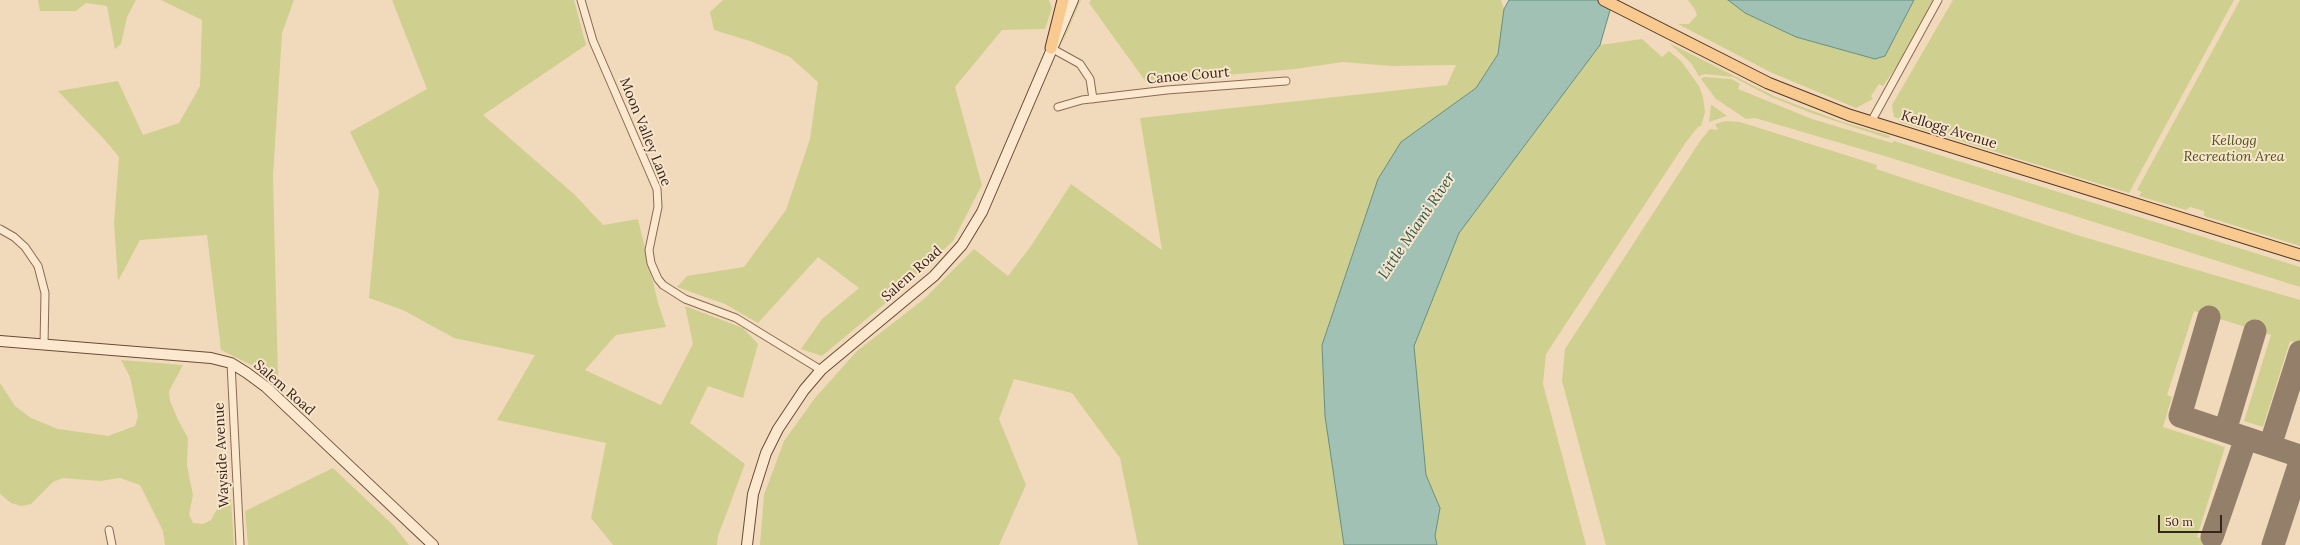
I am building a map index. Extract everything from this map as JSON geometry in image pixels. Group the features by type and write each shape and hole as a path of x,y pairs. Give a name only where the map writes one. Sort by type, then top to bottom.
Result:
{"main road":[{"path":"1051,48 1063,0"},
{"name":"Kellogg Avenue","path":"1604,0 1768,83 1808,100 1871,122 2300,255"}],"street":[{"name":"Moon Valley Lane","path":"581,0 593,41 657,189 658,206 649,250 651,263 658,279 663,285 685,299 736,318 822,370"},
{"name":"Salem Road","path":"747,545 750,509 766,453 788,412 822,370 934,276 962,245 982,212 1051,48 1073,0"},
{"path":"1871,122 1938,0"},
{"path":"1051,48 1072,58 1086,71 1092,88 1093,99"},
{"name":"Canoe Court","path":"1058,107 1068,103 1093,99 1167,90 1286,81"},
{"path":"0,229 14,237 25,247 38,266 45,293 44,345"},
{"name":"Salem Road","path":"0,341 211,358 231,364 247,373 266,387 433,545"},
{"name":"Wayside Avenue","path":"231,364 240,545"},
{"path":"109,530 112,545"}],"green space":[{"path":"38,0 136,0 127,17 121,44 115,49 107,6 86,3 76,11 40,11"},
{"path":"161,0 294,0 282,33 273,176 278,378 221,350 207,235 140,240 118,281 114,223 119,157 104,139 58,91 118,81 143,135 179,123 200,86 202,20"},
{"path":"392,0 574,0 586,45 483,115 575,195 603,225 638,219 658,303 666,327 616,335 585,370 661,405 693,344 685,306 743,328 758,344 743,398 708,386 690,423 745,464 718,536 717,545 613,545 591,518 606,443 497,420 535,355 454,338 403,310 369,298 379,191 350,132 427,89"},
{"path":"723,0 1049,0 1052,8 1045,29 1002,30 955,87 982,185 953,241 894,296 822,356 801,349 822,319 859,288 818,257 758,323 725,304 677,287 687,276 744,267 786,210 810,139 818,82 790,57 750,41 714,30 710,12"},
{"path":"1081,0 1063,42 1065,35"},
{"path":"1091,0 1501,0 1504,9 1498,54 1476,88 1402,142 1378,179 1322,345 1325,416 1344,545 1138,545 1120,458 1072,393 1014,379 999,419 1026,485 999,545 760,545 764,495 784,441 815,398 857,351 924,299 974,249 1008,276 1031,246 1071,184 1162,250 1140,118 1447,85 1456,65 1392,66 1343,62 1295,69 1146,82 1089,3"},
{"path":"1688,0 1728,0 1745,13 1796,37 1875,59 1885,56 1914,0 1934,0 1906,52 1883,86 1879,84 1871,96 1873,99 1856,108 1770,72 1678,24 1689,24 1697,15"},
{"path":"1953,0 2234,0 2129,193 1899,122 1900,119 1894,117 1892,105"},
{"name":"Kellogg Recreation Area","path":"2240,0 2300,0 2300,246 2204,216 2204,211 2190,207 2186,210 2139,196 2142,192 2137,190"},
{"path":"1642,39 1662,57 1669,51 1681,61 1699,86 1703,97 1705,112 1701,126 1698,127 1686,142 1546,354 1543,384 1586,545 1437,545 1435,536 1440,508 1426,475 1414,346 1459,233 1600,45"},
{"path":"1669,43 1776,97 1840,121 1890,136 1889,138 1884,137 1814,114 1771,97 1733,77 1705,74 1699,76 1691,63"},
{"path":"1704,77 1732,79 1740,84 1738,89 1812,119 1892,143 1894,141 2300,267 2300,287 1888,157 1755,118 1746,119 1716,99 1701,79"},
{"path":"1712,105 1727,116 1709,122"},
{"path":"1726,121 1740,122 1877,165 1876,169 2080,236 2300,300 2300,344 2290,341 2263,427 2244,421 2271,335 2194,311 2167,395 2172,397 2163,427 2225,447 2197,537 2223,545 1606,545 1562,381 1565,349 1700,141 1710,129 1718,130 1715,124"},
{"path":"121,360 183,365 169,391 170,401 188,438 187,466 193,495 189,514 193,523 203,524 211,520 221,502 231,499 234,545 165,545 163,531 140,485 120,478 100,481 63,478 53,482 31,504 21,506 11,503 0,494 0,383 15,406 31,418 58,429 108,436 135,426 138,416 130,377"},
{"path":"333,468 394,526 409,545 248,545 245,511"}],"water":[{"name":"Little Miami River","path":"1509,0 1613,0 1600,45 1459,233 1414,346 1426,475 1440,508 1435,536 1437,545 1344,545 1325,416 1322,345 1378,179 1401,142 1476,88 1498,54 1504,9"},
{"path":"1728,0 1914,0 1885,56 1875,59 1796,37 1745,13"}],"taxiway":[{"path":"2209,317 2180,416 2300,456"},
{"path":"2225,431 2255,331"},
{"path":"2270,446 2300,352"},
{"path":"2212,537 2246,438"},
{"path":"2273,545 2300,462"}]}
